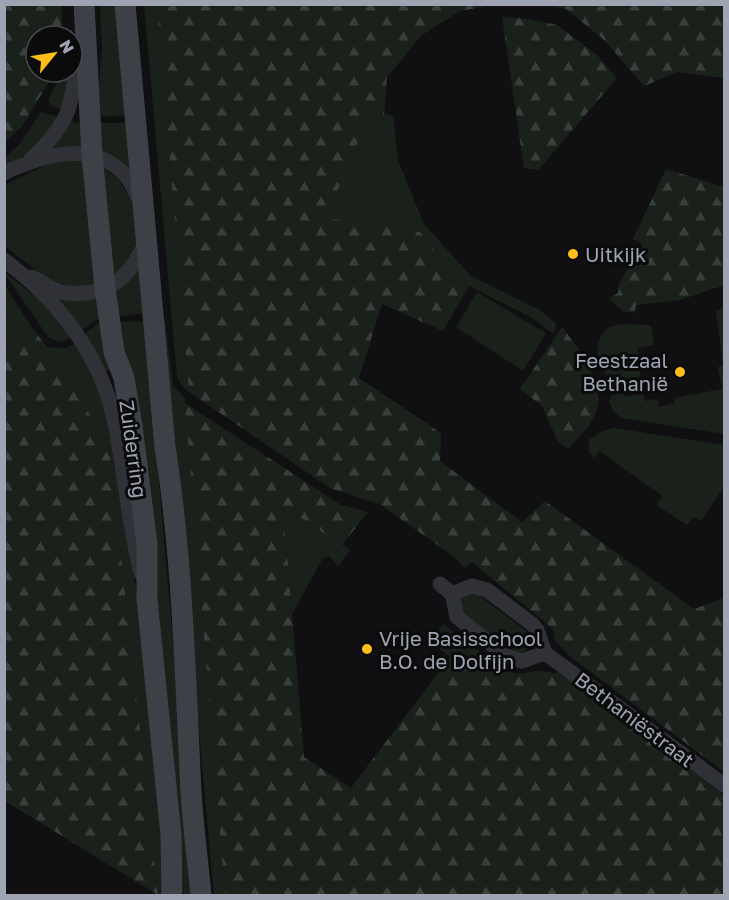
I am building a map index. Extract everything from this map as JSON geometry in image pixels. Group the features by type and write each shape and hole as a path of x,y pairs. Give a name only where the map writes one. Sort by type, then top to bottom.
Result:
{"main road":[{"name":"Zuiderring","path":"84,4 92,155 105,288 114,352 124,378 132,426 147,544 147,599 171,835 172,896"},
{"name":"Zuiderring","path":"125,4 165,447 172,493 184,622 191,792 201,896"}],"street":[{"path":"28,162 49,141 70,107 78,61 86,45"},
{"path":"4,173 28,162 62,154 92,155 109,163 127,177 142,206"},
{"path":"4,260 21,272 60,291 89,293 120,280 129,271 146,242"},
{"path":"21,272 62,313 78,335 102,383 114,418 134,546 147,599"},
{"path":"440,584 452,594 457,617 507,657 522,661 545,653"},
{"name":"Bethaniëstraat","path":"452,594 472,586 487,590 532,624 537,630 545,653 724,785"}],"green space":[{"path":"5,4 62,5 61,24 24,24 24,84 47,84 22,127 5,141"},
{"path":"100,5 117,5 128,115 96,117 102,48"},
{"path":"144,5 157,5 189,392 177,377"},
{"path":"157,5 494,5 460,11 422,35 387,77 384,115 371,111 326,218 420,232 469,286 443,331 382,304 359,378 441,433 440,461 522,522 545,501 694,609 724,598 724,772 571,657 555,641 553,629 472,562 465,568 453,556 381,505 330,488 189,392"},
{"path":"543,5 724,5 724,78 677,72 644,86 604,40 566,9"},
{"path":"502,17 557,25 597,55 617,78 538,170 524,168"},
{"path":"56,84 69,84 64,110 51,106 48,101"},
{"path":"371,110 393,116 398,160 424,224 471,276 538,309 556,323 554,334 532,318 469,286 420,232 325,218"},
{"path":"41,112 59,117 36,146 5,165 5,157 19,145"},
{"path":"69,121 86,125 87,150 54,149 52,146"},
{"path":"96,123 127,123 133,174 98,152"},
{"path":"88,160 101,283 84,287 71,286 61,284 40,273 5,246 4,185 53,162"},
{"path":"98,164 119,180 133,204 138,234 135,254 109,282"},
{"path":"666,169 724,187 724,285 680,300 636,305 635,313 622,311 609,298 618,293 619,284 642,243 633,239"},
{"path":"141,265 145,313 115,317 110,290"},
{"path":"4,272 48,306 74,337 59,342 48,337 5,277"},
{"path":"4,284 31,326 5,349 5,320 7,317"},
{"path":"477,292 546,333 523,371 456,327"},
{"path":"102,296 104,319 96,320 82,330 59,301 59,298"},
{"path":"724,307 724,434 621,418 613,411 609,401 612,395 624,393 624,397 643,394 645,401 657,399 659,407 675,403 674,398 722,389 718,367 723,365 716,311"},
{"path":"161,319 165,320 173,385 185,398 225,895 214,895"},
{"path":"145,321 195,895 184,895 154,557 116,322"},
{"path":"98,323 105,324 111,370 109,371 106,371 85,334"},
{"path":"622,324 651,325 654,345 638,348 641,380 611,384 600,362 598,342 608,327"},
{"path":"31,326 51,352 109,446 158,895 5,801 5,349"},
{"path":"562,327 586,360 597,386 598,399 590,424 568,449 558,442 542,406 520,389"},
{"path":"77,343 96,382 109,423 132,556 144,653 167,895 158,895 109,446 47,347 66,348"},
{"path":"185,403 341,505 368,512 342,545 283,506 304,757 351,788 450,657 463,652 508,672 542,671 555,674 558,672 724,795 724,895 225,895"},
{"path":"614,428 724,445 724,487 701,521 694,517 687,525 656,505 662,496 600,451 594,458 588,451 590,439 602,431"},
{"path":"283,505 350,550 338,566 329,556 323,558 292,614"},
{"path":"476,593 530,634 532,643 529,649 514,654 465,618 460,603 462,598"},
{"path":"443,624 507,672 463,652 450,657 430,641"}],"place":[{"name":"Uitkijk","path":"573,254"},
{"name":"Feestzaal Bethanië","path":"680,372"},
{"name":"Vrije Basisschool B.O. de Dolfijn","path":"367,649"}]}
